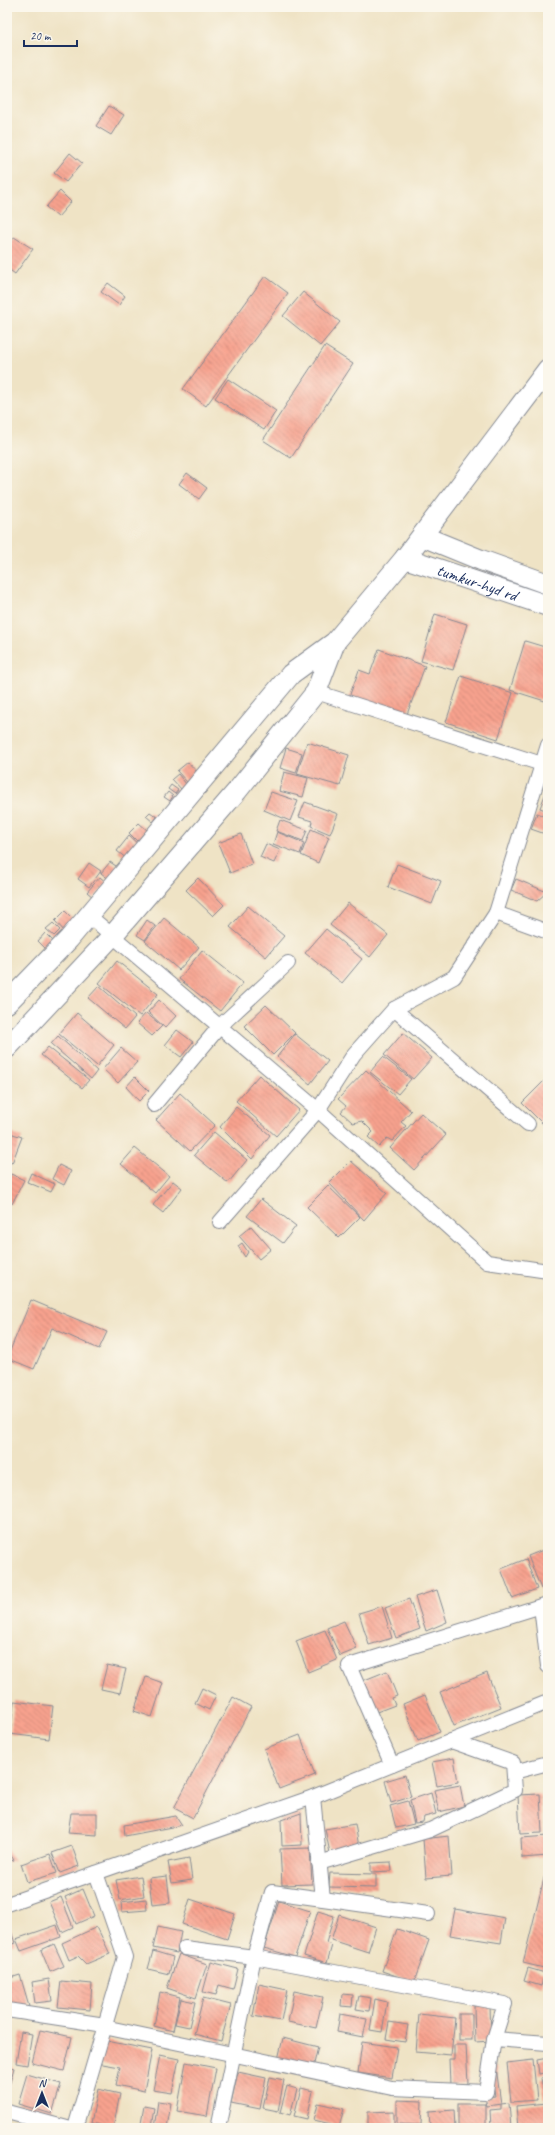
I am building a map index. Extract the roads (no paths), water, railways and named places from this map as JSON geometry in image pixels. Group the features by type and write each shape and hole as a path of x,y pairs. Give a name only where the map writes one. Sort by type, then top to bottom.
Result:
{"main road":[{"path":"7,1003 69,939 291,674 336,642 405,558 548,369"},
{"name":"tumkur-hyd rd","path":"422,536 481,560 548,584"},
{"name":"tumkur-hyd rd","path":"405,558 548,606"},
{"path":"7,1048 113,935 237,791 316,692 336,642"}],"street":[{"path":"316,692 545,765"},
{"path":"220,1222 318,1110 354,1054 394,1009 454,977 496,913 545,765 548,745"},
{"path":"496,913 548,932"},
{"path":"88,915 318,1110 487,1262 548,1271"},
{"path":"154,1105 220,1026 288,963"},
{"path":"394,1009 528,1124"},
{"path":"392,1765 349,1666 545,1605 548,1666"},
{"path":"7,1904 312,1797 548,1702"},
{"path":"319,1863 430,1830 515,1790 513,1763 451,1741"},
{"path":"514,1772 548,1764"},
{"path":"312,1797 323,1900"},
{"path":"75,2128 125,1957 96,1873"},
{"path":"218,2128 254,1957 272,1892 428,1914"},
{"path":"7,2010 105,2026 392,2088 486,2092 494,2039 505,2004 254,1957 185,1948"},
{"path":"494,2039 548,2043"},
{"path":"7,2112 67,2128"}]}
